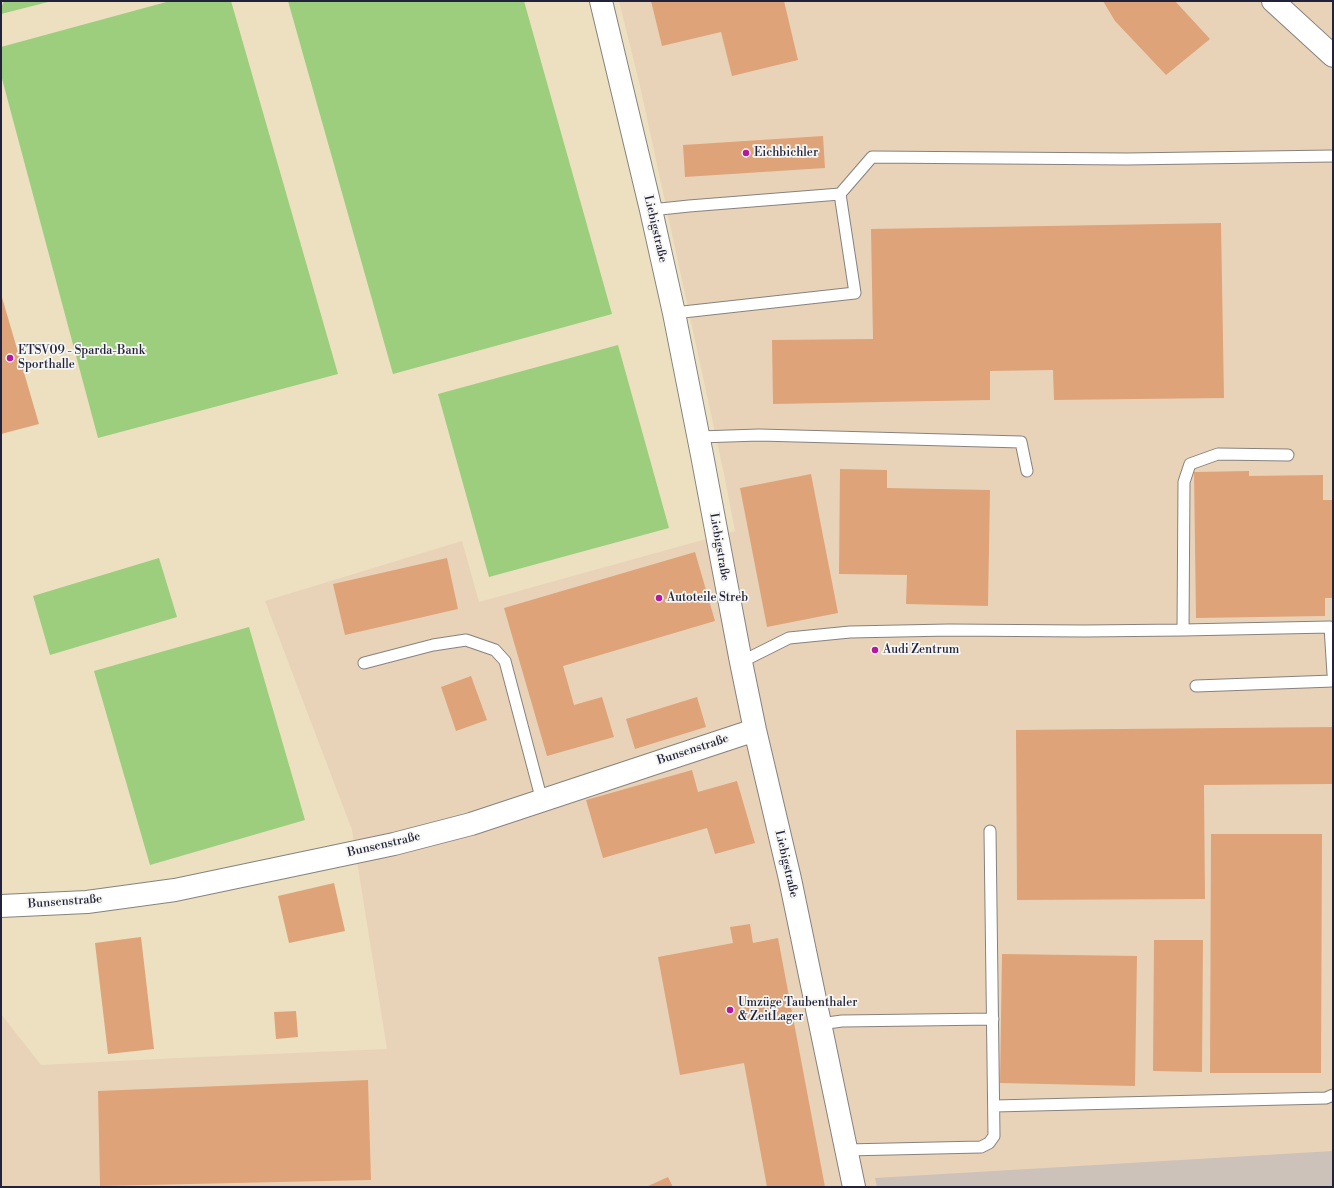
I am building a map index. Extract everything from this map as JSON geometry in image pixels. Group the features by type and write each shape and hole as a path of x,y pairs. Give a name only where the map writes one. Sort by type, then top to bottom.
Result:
{"street":[{"name":"Liebigstraße","path":"600,1 651,210 674,313 755,730 790,879 854,1187"},
{"path":"1273,1 1333,56"},
{"name":"Bunsenstraße","path":"1,906 87,902 174,890 394,844 471,824 755,730"}],"lane":[{"path":"651,210 840,194 872,157 1127,159 1333,156"},
{"path":"674,313 855,293 840,194"},
{"path":"699,437 759,435 1021,442 1027,471"},
{"path":"1183,630 1184,482 1190,464 1218,454 1288,455"},
{"path":"741,662 789,638 850,632 949,630 1183,630 1330,627 1333,674"},
{"path":"364,663 433,645 466,640 495,650 505,661 542,801"},
{"path":"1196,686 1333,681"},
{"path":"846,1150 981,1147 989,1143 994,1136 990,830"},
{"path":"820,1024 842,1021 993,1019"},
{"path":"994,1106 1326,1098 1333,1095"}],"shaded area":[{"path":"619,1 1333,1 1333,1187 1,1187 1,1014 41,1065 387,1049 352,830 265,601 462,541 479,602 735,531 640,86"},
{"path":"1333,1151 1333,1187 877,1187 875,1178"}],"green space":[{"path":"4,1 52,1 1,14 1,8"},
{"path":"170,1 231,1 338,374 98,438 1,75 1,47"},
{"path":"288,1 524,1 612,314 393,374"},
{"path":"618,345 669,528 489,577 438,394"},
{"path":"159,558 177,617 50,655 33,596"},
{"path":"249,627 305,820 150,865 94,671"}],"building":[{"path":"651,1 784,1 798,60 732,76 721,32 662,46"},
{"path":"1103,1 1175,1 1210,39 1166,75 1115,21"},
{"path":"823,136 825,168 685,177 683,145"},
{"path":"1221,223 1224,398 1054,400 1053,370 990,371 990,400 773,404 772,340 873,339 871,229"},
{"name":"ETSV09 - Sparda-Bank Sporthalle","path":"1,294 39,424 1,434"},
{"path":"840,469 887,470 887,488 990,490 988,606 906,604 907,575 839,574"},
{"path":"1249,471 1249,476 1323,475 1323,500 1333,500 1333,598 1325,598 1325,616 1196,618 1194,472"},
{"path":"811,474 838,613 767,627 740,488"},
{"path":"695,552 715,621 563,666 574,705 602,697 614,737 547,756 504,608"},
{"path":"447,558 458,609 345,635 333,584"},
{"path":"471,676 487,720 456,731 441,687"},
{"path":"697,697 706,727 635,749 626,719"},
{"path":"1333,727 1333,784 1204,785 1205,899 1017,900 1016,730"},
{"path":"692,770 698,792 737,781 755,843 715,854 707,828 603,858 586,800"},
{"path":"1211,834 1322,834 1321,1073 1210,1073"},
{"path":"334,883 345,931 289,943 278,896"},
{"name":"Umzüge Taubenthaler & ZeitLager","path":"750,924 753,943 778,938 825,1187 767,1187 744,1063 680,1075 658,957 733,943 730,927"},
{"path":"141,937 154,1049 108,1054 95,943"},
{"path":"1154,940 1203,940 1202,1072 1153,1071"},
{"path":"1002,954 1137,956 1135,1086 1000,1083"},
{"path":"296,1011 298,1037 276,1039 274,1012"},
{"path":"368,1080 371,1180 100,1186 98,1091"},
{"path":"668,1177 673,1187 646,1187"}],"place":[{"name":"Eichbichler","path":"746,153"},
{"name":"ETSV09 - Sparda-Bank Sporthalle","path":"10,358"},
{"name":"Autoteile Streb","path":"659,598"},
{"name":"Audi Zentrum","path":"875,650"},
{"name":"Umzüge Taubenthaler & ZeitLager","path":"730,1010"}]}
